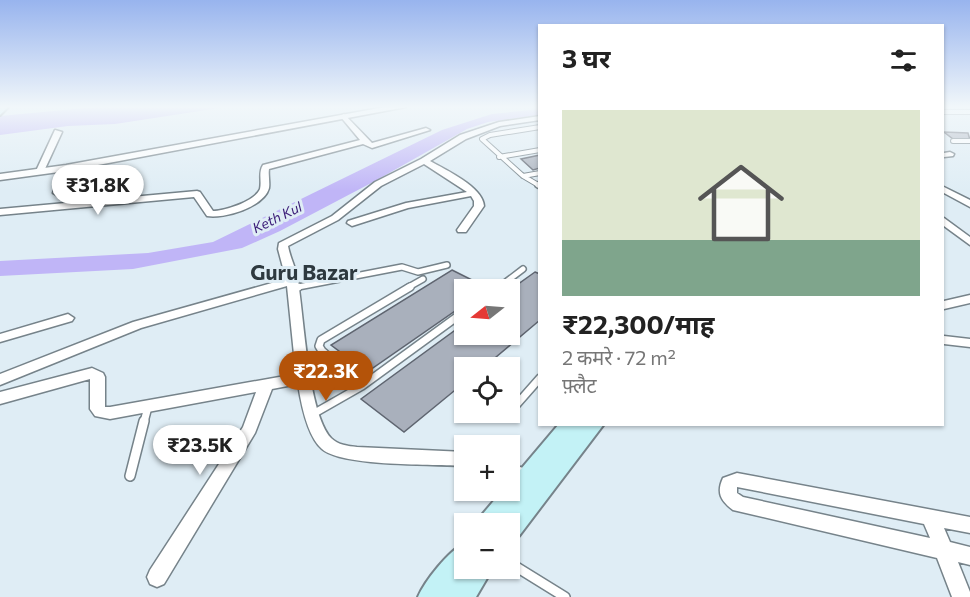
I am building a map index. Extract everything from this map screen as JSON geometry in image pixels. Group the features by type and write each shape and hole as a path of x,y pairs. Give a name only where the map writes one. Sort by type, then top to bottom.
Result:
{"main road":[{"path":"499,513 570,426"},
{"path":"515,513 527,477 591,426"},
{"path":"432,597 454,570"},
{"path":"459,597 472,579"}],"street":[{"path":"40,171 57,135"},
{"path":"0,177 66,168 243,135"},
{"path":"359,135 369,146 378,146 411,135"},
{"path":"454,458 357,454 339,451 326,444 318,433 304,378 293,285 283,245 335,218 378,184 470,135"},
{"path":"0,212 197,194 210,214 219,214 249,203 260,194 264,187 266,167 364,141"},
{"path":"424,161 460,182 474,193 479,201 479,206 462,230"},
{"path":"58,193 62,184 62,174 66,168"},
{"path":"944,190 970,204"},
{"path":"352,223 406,206 474,193"},
{"path":"944,221 970,242"},
{"path":"0,380 137,325 293,285"},
{"path":"944,305 970,299"},
{"path":"0,338 68,318"},
{"path":"944,340 970,343"},
{"path":"0,398 92,373 98,377 97,409 100,412 110,413 304,378"},
{"path":"157,577 250,429 266,385"},
{"path":"970,525 737,480 729,483 728,496 739,504 970,556"},
{"path":"931,518 962,597"}],"lane":[{"path":"491,135 482,139 499,157 538,185"},
{"path":"953,141 970,141"},
{"path":"499,157 538,150"},
{"path":"523,176 538,173"},
{"path":"293,285 402,267 418,272 447,265"},
{"path":"511,279 523,270"},
{"path":"362,386 322,351 319,346 321,340 423,279"},
{"path":"312,414 362,386 454,320"},
{"path":"520,400 538,380"},
{"path":"130,476 148,406"},
{"path":"520,569 565,597"}],"water":[{"name":"Keth Kul","path":"432,135 457,135 375,181 280,231 242,248 133,269 0,276 0,261 148,253 213,242"}],"building":[{"path":"948,135 969,135 970,140 953,139"},
{"path":"538,155 538,169 533,170 521,159"},
{"path":"452,270 470,279 454,279 454,312 367,372 331,345"},
{"path":"535,272 538,273 538,322 520,337 520,283"},
{"path":"454,331 454,345 510,345 496,357 454,357 454,391 404,432 361,399"}],"district":[{"name":"Guru Bazar","path":"304,271"}]}
